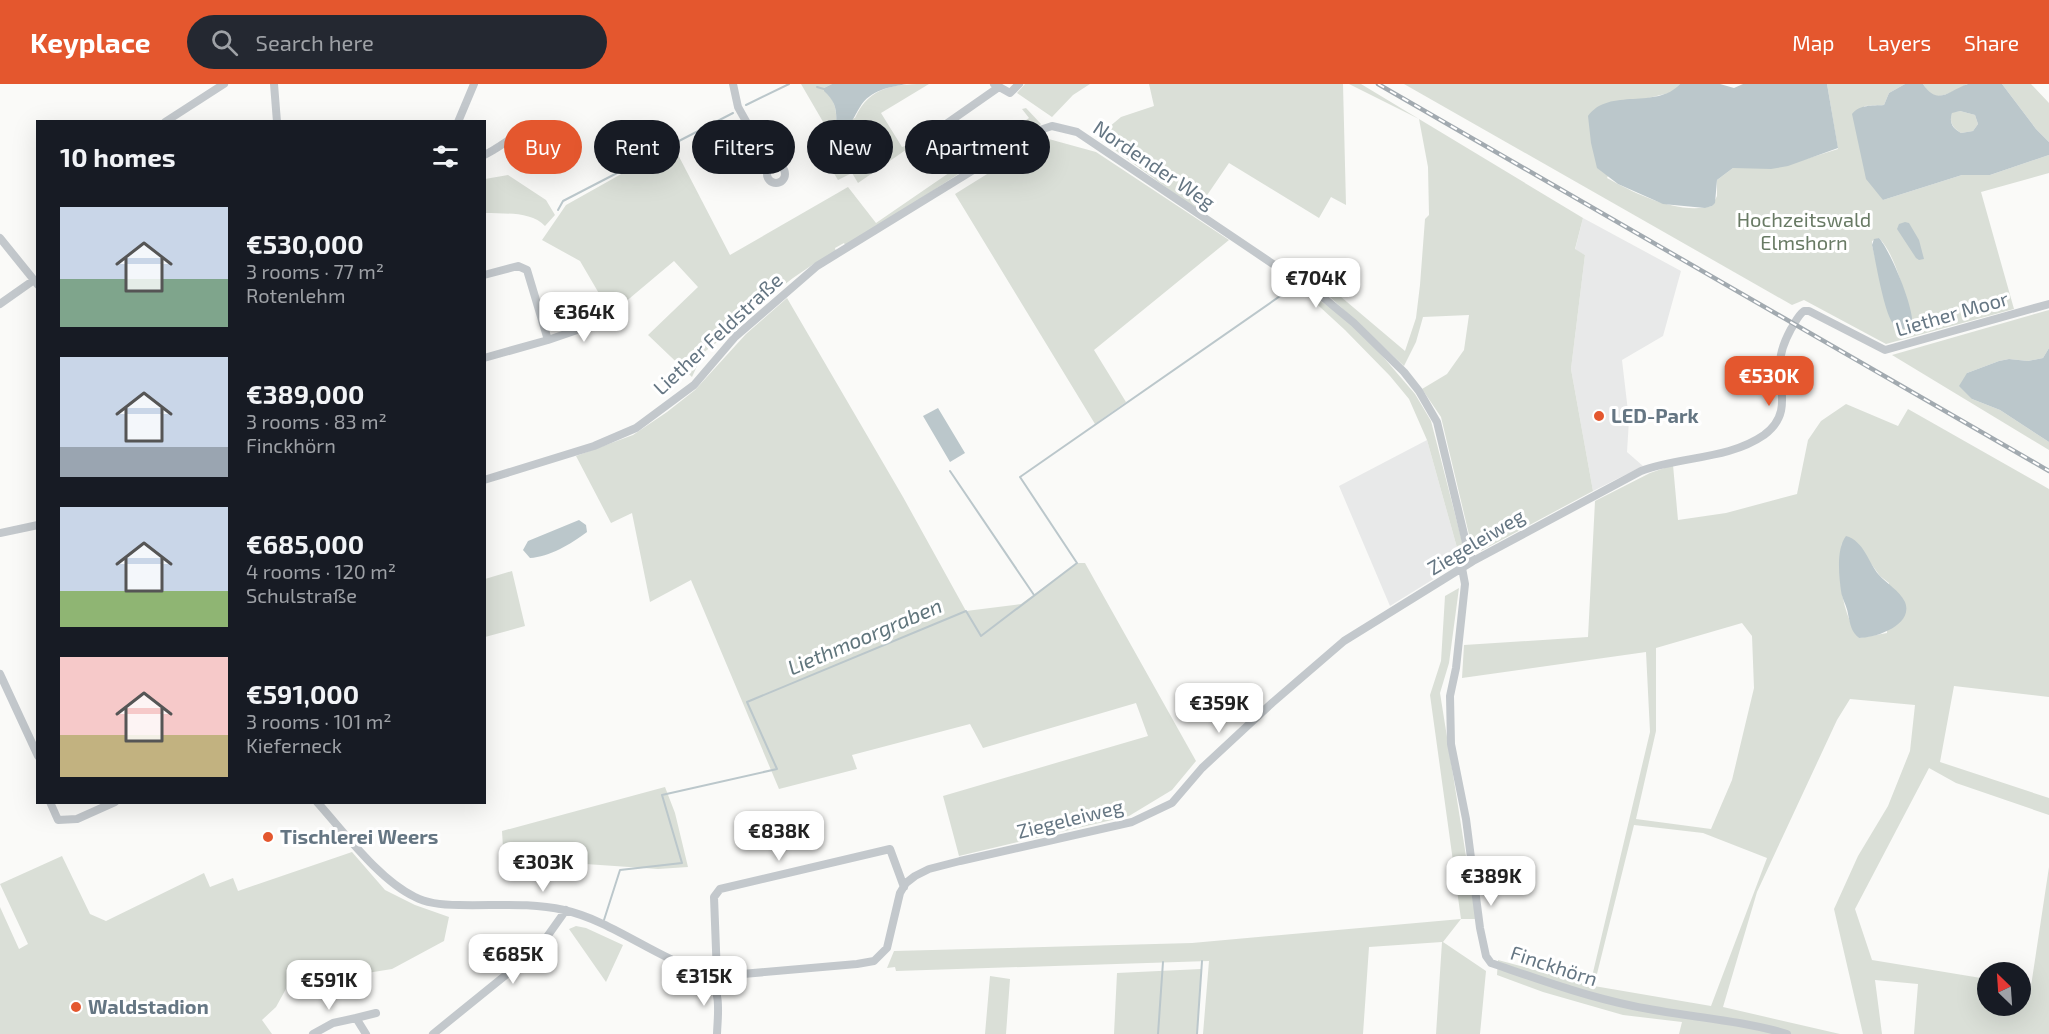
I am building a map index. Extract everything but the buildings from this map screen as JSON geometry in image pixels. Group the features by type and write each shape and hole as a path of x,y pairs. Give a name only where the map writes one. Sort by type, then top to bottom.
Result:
{"street":[{"path":"168,120 224,84"},
{"path":"274,84 277,120"},
{"path":"459,120 474,84"},
{"path":"733,84 738,107 745,120"},
{"path":"950,120 996,86 1010,93 1019,84"},
{"name":"Nordender Weg","path":"1052,126 1077,132 1325,299 1404,372 1419,391 1437,422 1468,551 1473,561"},
{"name":"Liether Feldstraße","path":"486,479 595,446 636,428 694,385 735,337 817,266 1037,131 1052,126"},
{"path":"486,154 504,143"},
{"path":"0,238 36,282 0,304"},
{"path":"486,274 518,266 527,270 548,340"},
{"name":"Liether Moor","path":"1801,312 1809,311 1885,350 2049,304"},
{"name":"Ziegeleiweg","path":"904,887 915,876 929,869 1132,822 1173,803 1202,768 1344,641 1473,561 1641,471 1666,462 1732,450 1766,433 1781,414 1783,405 1780,362 1782,348 1801,312"},
{"path":"486,357 548,340 609,319"},
{"path":"0,533 36,525"},
{"name":"Finckhörn","path":"1462,568 1465,584 1456,668 1450,696 1451,744 1466,819 1486,956 1491,963 1588,996 1634,1007 1734,1022 1787,1034"},
{"path":"0,674 36,752"},
{"path":"51,804 58,820 77,819 111,804"},
{"path":"319,804 388,880 414,897 433,903 456,905 545,906 566,910 713,977 874,961 887,948 895,908 904,887 890,849 720,890 714,897 713,977 717,995 717,1034"},
{"path":"433,1034 539,948 566,910"},
{"path":"313,1034 333,1023 376,1013"},
{"path":"356,1018 366,1034"}],"shaded area":[{"path":"832,84 907,84 875,93 864,101 852,120 836,120 833,103 824,88"},
{"path":"1680,84 1720,84 1734,88 1743,84 1827,84 1838,148 1788,166 1771,169 1733,168 1717,180 1715,203 1705,208 1663,204 1618,184 1597,168 1588,116 1597,107 1608,102 1659,96 1670,92"},
{"path":"1905,84 1923,84 1928,91 1939,96 1968,84 2002,84 2036,129 2049,142 2049,155 1990,175 1962,175 1883,200 1866,179 1852,114 1862,107 1884,105 1889,93","holes":["1960,111 1975,115 1978,124 1973,131 1961,133 1952,124 1952,113"]},
{"path":"1583,218 1681,271 1663,336 1622,360 1629,420 1627,452 1643,466 1593,491 1571,369 1585,255 1575,250"},
{"path":"1909,223 1919,240 1924,259 1916,258 1897,229 1899,224"},
{"path":"1879,238 1901,281 1910,308 1912,327 1898,328 1890,319 1872,245 1874,239"},
{"path":"2049,348 2049,442 2000,410 1972,399 1959,386 1967,373 2009,359 2028,361 2043,358"},
{"path":"938,408 965,453 950,462 923,416"},
{"path":"1427,440 1461,562 1390,606 1339,486"},
{"path":"579,520 586,525 587,532 567,545 545,555 530,558 523,550 528,541"},
{"path":"1846,536 1857,542 1879,575 1905,602 1904,617 1899,623 1892,629 1875,636 1859,638 1851,627 1842,594 1839,570 1839,555"}],"green space":[{"path":"801,84 832,84 824,88 834,105 836,120 822,120"},
{"path":"929,84 881,113 885,120 850,120 855,118 861,107 876,93 895,86"},
{"path":"1025,84 1090,84 1073,95 1052,117 1017,93"},
{"path":"1149,84 1343,84 1346,205 1331,197 1319,218 1229,163 1197,210 1097,137 1121,117 1154,106"},
{"path":"1349,84 1361,84 1419,119"},
{"name":"Hochzeitswald Elmshorn","path":"1404,84 1680,84 1673,92 1644,99 1607,178 1644,196 1685,208 1712,206 1717,196 1717,180 1733,168 1806,159 1838,149 1827,84 1905,84 1889,93 1884,105 1864,106 1883,200 1962,175 1990,175 2049,155 2049,173 1981,192 2014,309 1886,344 1804,300 1792,305","holes":["1879,238 1893,260 1908,303 1889,313 1872,241"]},
{"path":"1923,84 1967,84 1951,93 1933,96"},
{"path":"2002,84 2031,84 2049,103 2049,142 2036,129"},
{"path":"1026,108 1037,120 1026,120 1029,118 1022,109"},
{"path":"1960,111 1975,115 1978,124 1973,131 1961,133 1953,126 1952,112"},
{"path":"1419,119 1583,218 1575,249 1585,255 1571,369 1593,491 1481,551 1471,543 1441,417 1422,389 1447,374 1464,350 1469,315 1423,317 1416,342 1404,366 1329,296 1334,291 1405,351 1416,318 1425,219 1429,215 1428,167"},
{"path":"893,132 902,147 905,146 905,150 893,159"},
{"path":"1050,139 1096,152 1229,240 1094,350 1126,402 1095,424 955,194 987,174 1050,174"},
{"path":"680,159 730,255 848,187 876,223 947,174 958,174 877,227 835,248 836,252 793,278 703,353 692,377 648,335 698,287 674,261 611,314 580,261 542,240 566,205 621,174 680,174"},
{"path":"834,174 850,174 838,180"},
{"path":"853,174 871,174 858,183"},
{"path":"508,175 546,200 555,215 545,226 525,216 486,213 486,179"},
{"path":"1296,285 1354,323 1415,394 1431,421 1465,553 1461,562 1427,440 1409,399 1345,330"},
{"path":"787,298 903,497 966,611 1021,604 1077,563 1085,563 1196,761 1172,790 1129,816 959,856 943,796 1148,736 1136,703 983,748 970,724 852,755 857,769 779,789 691,580 650,602 632,513 611,523 576,456 633,435 667,412 695,390 746,334"},
{"path":"2049,310 2049,348 2043,358 2028,361 2009,359 1967,373 1972,399 2000,410 2049,442 2049,450 1892,355"},
{"path":"1846,404 1898,426 1908,409 2049,489 2049,697 1954,686 1940,762 2049,798 2049,815 1956,783 1929,768 1855,909 1872,960 1977,977 1977,1016 2031,1016 2031,986 2049,867 2049,1034 1914,1034 1918,984 1875,980 1882,1034 1863,1034 1834,909 1858,856 1888,806 1910,751 1915,705 1850,699 1837,720 1757,892 1723,1007 1840,1034 1679,1034 1682,1022 1623,1015 1543,992 1497,975 1498,960 1590,985 1650,732 1646,652 1462,678 1464,645 1588,637 1595,501 1650,473 1673,465 1678,520 1726,513 1797,494 1808,440 1821,421","holes":["1842,543 1872,565 1889,583 1887,633 1859,638 1844,605 1840,580","1742,623 1752,636 1754,688 1732,780 1711,829 1636,819 1656,731 1656,648","1634,825 1703,833 1767,858 1711,1006 1594,986"]},
{"path":"512,571 525,626 486,637 486,579"},
{"path":"1459,588 1449,663 1440,693 1476,919 1461,919 1430,695 1441,661 1445,596"},
{"path":"665,787 675,813 688,867 658,869 571,863 504,865 502,831"},
{"path":"352,852 385,890 415,905 449,917 444,941 392,969 304,979 287,987 276,1007 262,1020 272,1034 0,1034 0,907 19,949 28,944 0,884 62,856 90,914 106,921 204,873 210,887 233,878 238,891"},
{"path":"1461,919 1443,942 1486,971 1480,1034 1436,1034 1442,942 1369,947 1363,1034 1203,1034 1209,961 896,971 895,967 887,968 894,951 1192,943"},
{"path":"576,926 586,928 623,945 606,982 569,929"},
{"path":"1201,969 1197,1034 1114,1034 1117,973"},
{"path":"990,976 1010,979 1006,1034 985,1034"}],"waterway":[{"path":"746,105 789,84"},
{"path":"817,87 824,89"},
{"path":"558,210 563,201 733,113"},
{"name":"Liethmoorgraben","path":"604,920 620,870 682,863 662,795 777,769 747,702 966,611 981,636 1077,563 1020,477 1296,285"},
{"path":"950,471 1034,595"},
{"path":"1197,1034 1202,961"},
{"path":"1158,1034 1163,962"}],"railway":[{"path":"1378,84 2049,471"}],"place":[{"name":"LED-Park","path":"1599,416"},
{"name":"Tischlerei Weers","path":"268,837"},
{"name":"Waldstadion","path":"76,1007"}]}
